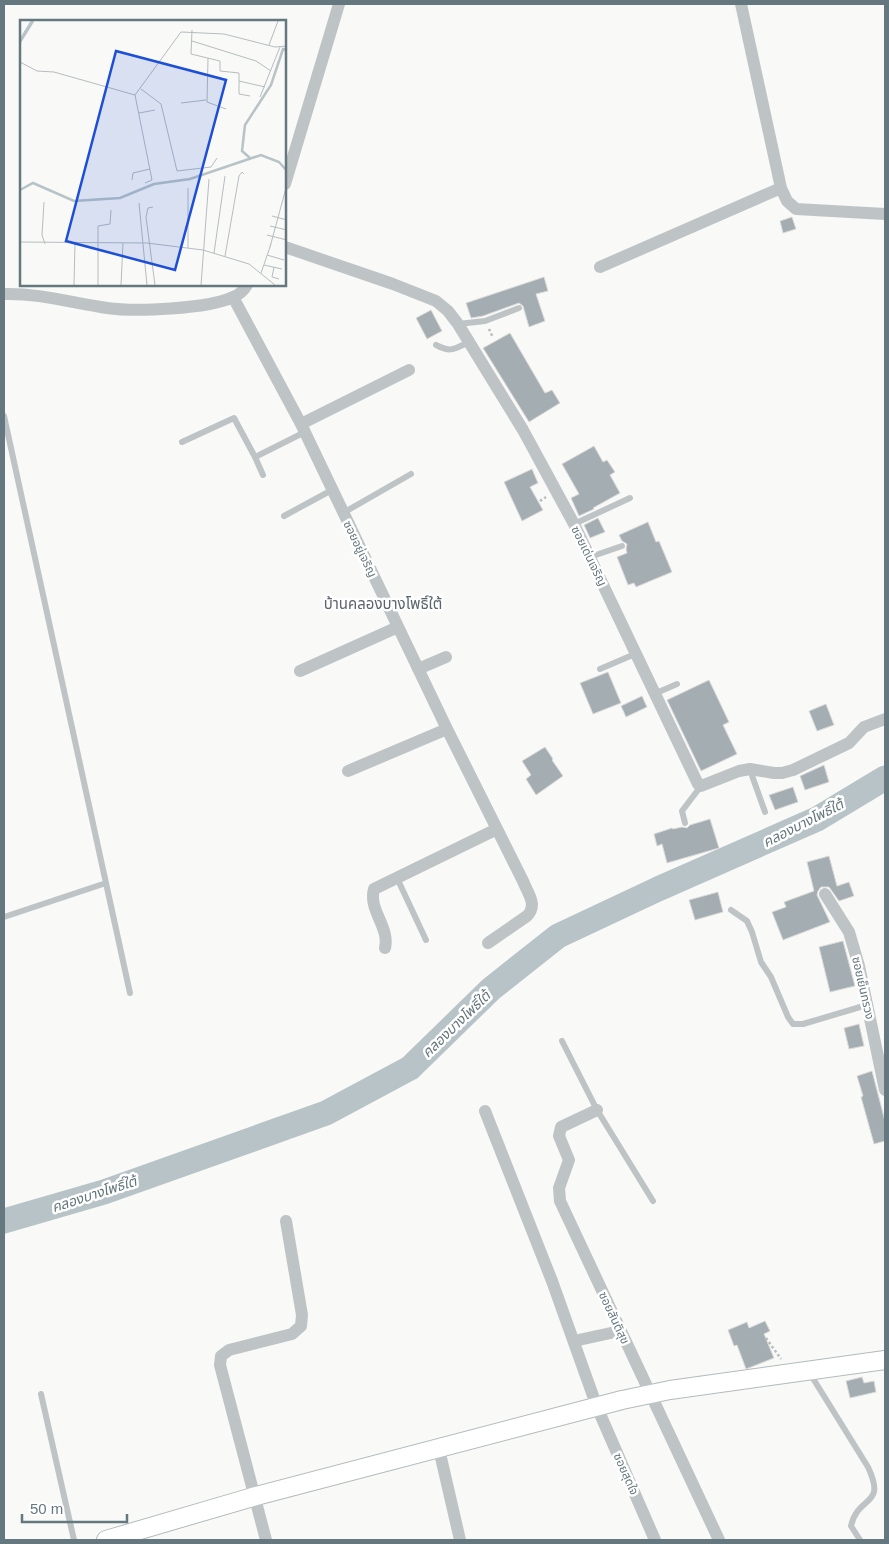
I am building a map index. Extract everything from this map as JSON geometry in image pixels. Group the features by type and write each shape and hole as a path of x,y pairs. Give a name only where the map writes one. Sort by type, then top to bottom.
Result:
{"street":[{"path":"286,181 339,4"},
{"path":"741,4 781,188 787,201 796,209 885,214"},
{"path":"600,267 781,188"},
{"name":"ซอยเด่นเจริญ","path":"286,247 393,284 436,302 448,311 458,324 523,430 574,524 694,779 701,786"},
{"path":"4,294 51,297 108,308 142,310 187,307 233,297 247,286"},
{"name":"ซอยอยู่เจริญ","path":"233,297 303,428 533,906 532,911 527,916 488,943"},
{"path":"303,428 409,370"},
{"path":"300,671 398,628"},
{"path":"418,669 446,657"},
{"path":"701,786 739,771 750,769 774,773 793,770 849,743 864,728 885,719"},
{"path":"348,771 447,729"},
{"path":"385,948 387,940 372,896 374,889 497,829"},
{"name":"ซอยเย็นทรวง","path":"825,894 849,932 859,966 885,1090"},
{"name":"ซอยสันติสุข","path":"597,1110 561,1127 559,1136 568,1160 559,1188 560,1201 719,1540"},
{"name":"ซอยสุดใจ","path":"485,1111 574,1341 597,1407 655,1540"},
{"path":"266,1540 256,1496 220,1365 221,1356 230,1350 292,1334 301,1326 302,1314 286,1221"},
{"path":"574,1341 620,1331"},
{"path":"106,1540 256,1496 650,1394 678,1388 885,1360"},
{"path":"439,1449 460,1540"}],"lane":[{"path":"458,324 485,320 519,308"},
{"path":"436,345 446,350 453,350 469,342"},
{"path":"4,416 130,993"},
{"path":"182,442 234,418 263,475"},
{"path":"255,457 303,428"},
{"path":"343,513 411,474"},
{"path":"284,516 332,490"},
{"path":"574,524 630,498"},
{"path":"590,557 622,546"},
{"path":"600,669 635,654"},
{"path":"654,694 676,684"},
{"path":"750,769 765,812"},
{"path":"685,823 682,812 701,786"},
{"path":"397,878 426,940"},
{"path":"4,917 106,883"},
{"path":"731,910 747,921 761,962 771,977 788,1017 794,1024 803,1024 867,1005"},
{"path":"562,1041 597,1110 653,1200"},
{"path":"809,1371 868,1467 874,1480 876,1489 873,1497 853,1515 851,1526 860,1540"},
{"path":"40,1394 74,1540"}],"path":[{"path":"766,1338 790,1373"}],"building":[{"path":"792,217 796,229 783,233 780,221"},
{"path":"544,277 548,291 536,294 545,321 529,327 523,306 519,303 483,316 471,318 466,303"},
{"path":"431,310 442,331 427,339 416,318"},
{"path":"510,333 545,393 552,390 560,403 529,422 483,348"},
{"path":"594,446 603,462 607,460 615,472 610,475 620,493 579,516 571,498 579,494 562,464"},
{"path":"532,469 538,483 530,487 543,510 522,521 504,482"},
{"path":"598,518 605,532 590,538 584,525"},
{"path":"648,522 656,542 659,541 672,572 636,587 634,583 628,585 617,557 627,553 627,544 622,541 619,535"},
{"path":"608,672 621,703 593,714 580,683"},
{"path":"709,680 729,722 723,725 737,754 701,771 667,700"},
{"path":"642,696 647,707 626,717 621,706"},
{"path":"826,704 834,725 817,731 809,711"},
{"path":"545,747 563,776 536,795 526,779 531,775 522,761"},
{"path":"824,765 829,782 805,790 800,776"},
{"path":"793,787 798,802 775,810 769,795"},
{"path":"710,819 719,848 667,863 662,844 657,846 654,834 672,828 687,828 690,825"},
{"path":"829,856 837,886 849,882 854,896 839,901 829,887 821,887 817,895 830,922 783,940 772,912 786,907 784,902 814,891 807,862"},
{"path":"718,892 723,912 695,920 689,900"},
{"path":"843,941 855,986 830,992 819,947"},
{"path":"859,1024 864,1046 849,1049 844,1028"},
{"path":"872,1071 885,1121 885,1141 874,1144 857,1076"},
{"path":"765,1321 770,1331 764,1334 774,1358 746,1369 737,1345 734,1346 728,1330 747,1322 749,1328"},
{"path":"862,1377 864,1383 874,1381 876,1392 850,1398 846,1381"}],"waterway":[{"name":"คลองบางโพธิ์ใต้","path":"4,1221 104,1192 326,1113 410,1068 491,989 558,936 658,889 817,819 885,778"}],"district":[{"name":"บ้านคลองบางโพธิ์ใต้","path":"383,604"}]}
